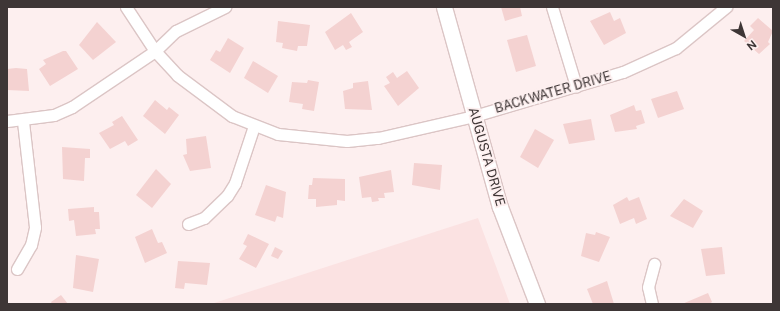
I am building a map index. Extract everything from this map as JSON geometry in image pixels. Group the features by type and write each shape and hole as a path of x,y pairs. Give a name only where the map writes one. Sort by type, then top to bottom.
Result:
{"street":[{"name":"BACKWATER DRIVE","path":"126,7 155,51 205,99 254,126 278,134 347,141 378,138 474,116 623,72 670,52 691,38 726,7"},
{"path":"7,121 22,121 72,107 155,51 176,31 225,7"},
{"name":"AUGUSTA DRIVE","path":"444,7 500,207 536,304"},
{"path":"552,7 576,86"},
{"path":"17,269 31,245 35,227 22,121"},
{"path":"188,224 204,218 227,196 235,183 254,126"},
{"path":"652,304 648,287 654,264"}],"shaded area":[{"path":"478,218 510,304 211,304"}],"building":[{"path":"501,7 520,7 522,16 505,21"},
{"path":"610,12 614,21 620,18 626,33 604,45 590,21"},
{"path":"351,13 363,32 349,42 352,47 346,50 343,45 335,50 325,32"},
{"path":"758,18 773,31 768,42 770,44 759,54 744,41 754,30 750,26"},
{"path":"278,21 310,25 307,46 298,46 297,51 282,48 283,43 276,42"},
{"path":"97,22 116,42 93,60 79,45"},
{"path":"527,35 536,66 516,72 507,40"},
{"path":"228,38 244,48 230,73 210,60 216,50 220,52"},
{"path":"66,51 78,69 50,86 39,69 46,64 43,60"},
{"path":"253,61 278,76 268,93 244,78"},
{"path":"7,69 27,69 29,91 7,90"},
{"path":"407,71 419,88 398,106 384,86 390,83 386,77 393,72 397,78"},
{"path":"308,80 319,82 314,111 302,109 303,104 289,102 292,82 307,83"},
{"path":"368,81 372,110 345,109 343,91 353,88 353,83"},
{"path":"677,91 684,109 658,118 651,99"},
{"path":"155,100 167,110 169,107 179,115 165,134 143,116"},
{"path":"634,105 636,111 641,110 645,123 636,126 637,129 615,132 610,115"},
{"path":"122,116 138,140 128,146 125,141 110,149 99,133 114,125 112,122"},
{"path":"591,119 595,140 569,144 563,124"},
{"path":"535,129 554,140 538,168 520,157"},
{"path":"206,136 211,168 190,171 183,155 187,154 186,139"},
{"path":"62,147 90,149 90,158 85,158 84,181 63,179"},
{"path":"414,163 442,165 440,190 412,185"},
{"path":"156,169 171,184 152,208 136,195"},
{"path":"391,170 394,192 384,193 385,198 378,198 379,201 372,202 371,197 362,198 359,177"},
{"path":"313,178 345,179 345,201 337,200 337,205 316,207 316,199 308,199 309,185 312,185"},
{"path":"266,185 286,192 283,218 277,216 275,222 255,215"},
{"path":"627,197 629,201 639,197 647,219 636,224 634,218 620,224 613,205"},
{"path":"684,199 703,211 693,228 670,216"},
{"path":"94,207 94,212 99,212 100,229 95,229 96,234 76,236 74,220 69,221 68,209"},
{"path":"152,229 158,243 162,242 167,253 145,263 135,237"},
{"path":"596,232 610,237 599,262 581,256 586,233 595,235"},
{"path":"248,234 269,244 256,268 239,259 247,246 243,244"},
{"path":"275,247 283,251 278,259 271,256"},
{"path":"722,247 725,274 706,276 701,249"},
{"path":"76,255 99,259 93,292 73,288"},
{"path":"178,261 210,263 207,285 185,283 184,289 175,288"},
{"path":"607,281 614,304 593,304 587,289"},
{"path":"708,293 712,302 709,304 682,304"},
{"path":"61,295 68,304 52,304 51,302"}]}
